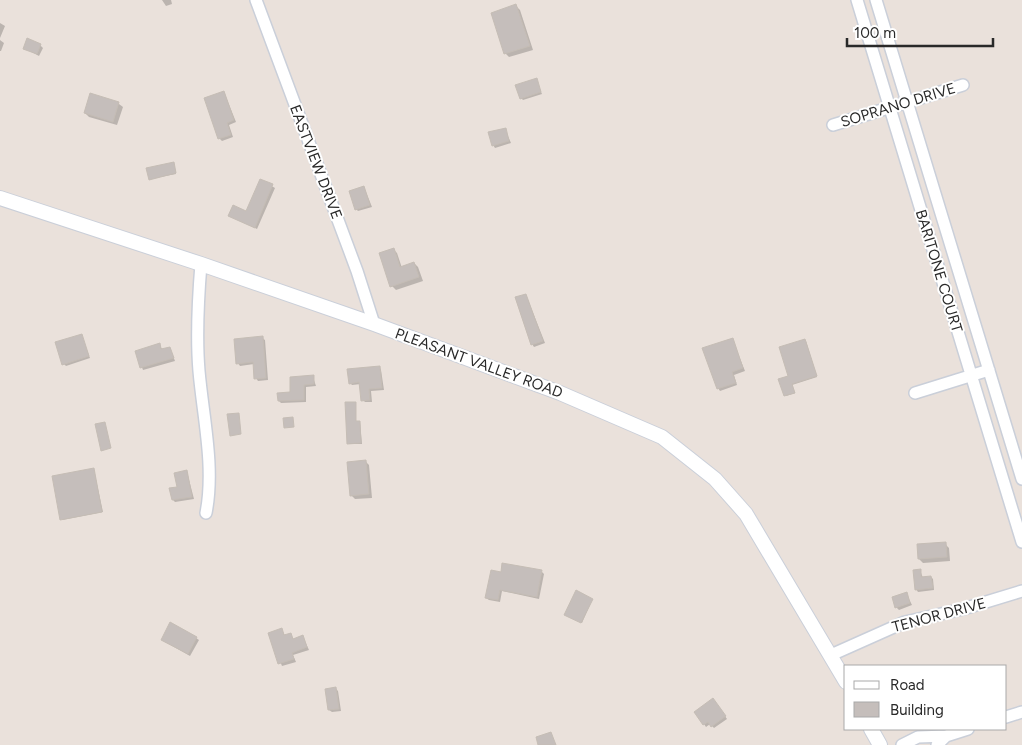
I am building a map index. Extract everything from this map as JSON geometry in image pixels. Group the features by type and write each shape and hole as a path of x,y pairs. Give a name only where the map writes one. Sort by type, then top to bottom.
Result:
{"street":[{"name":"EASTVIEW DRIVE","path":"256,0 357,271 374,324"},
{"name":"BARITONE COURT","path":"857,0 1022,542"},
{"name":"BARITONE COURT","path":"876,0 1021,473"},
{"name":"SOPRANO DRIVE","path":"833,125 963,86"},
{"name":"PLEASANT VALLEY ROAD","path":"0,198 201,264 374,324 560,393 662,437 715,479 746,514 844,678"},
{"path":"201,264 197,328 207,460 208,501 206,512"},
{"path":"915,393 989,370"},
{"path":"1002,476 1021,473"},
{"name":"TENOR DRIVE","path":"831,655 905,622 963,609 1022,591"},
{"path":"1007,717 1022,712"},
{"path":"872,730 880,745"},
{"path":"902,745 918,737 946,736 965,730"},
{"path":"937,745 946,736"}],"building":[{"path":"516,4 530,46 504,54 491,13"},
{"path":"27,38 41,44 37,54 23,49"},
{"path":"537,78 541,92 520,99 515,85"},
{"path":"224,91 234,120 227,123 231,135 218,139 204,98"},
{"path":"90,93 119,102 113,122 84,113"},
{"path":"506,128 509,141 492,146 488,132"},
{"path":"174,162 176,173 149,180 146,168"},
{"path":"260,179 273,184 255,228 228,216 233,205 246,211"},
{"path":"364,186 370,205 355,210 349,191"},
{"path":"394,248 400,267 414,262 419,277 390,287 379,253"},
{"path":"526,294 543,341 531,345 515,297"},
{"path":"82,334 89,356 62,365 55,342"},
{"path":"263,336 266,378 254,379 253,362 236,364 234,339"},
{"path":"733,338 743,368 732,372 736,383 717,389 702,348"},
{"path":"805,339 817,376 792,384 795,393 784,396 778,379 788,376 779,347"},
{"path":"160,343 161,349 170,347 174,358 140,368 135,351"},
{"path":"380,366 382,388 369,389 370,400 361,401 359,382 349,384 347,369"},
{"path":"314,375 314,384 304,385 304,400 278,401 277,393 290,392 290,377"},
{"path":"345,402 356,402 356,421 360,421 361,443 347,444"},
{"path":"239,413 241,434 230,436 227,414"},
{"path":"293,417 294,427 284,428 283,418"},
{"path":"105,422 111,448 101,451 95,424"},
{"path":"366,460 369,494 350,496 347,462"},
{"path":"94,468 102,512 60,520 52,476"},
{"path":"187,470 192,497 172,500 169,488 177,487 174,473"},
{"path":"946,542 947,557 918,559 917,544"},
{"path":"502,563 542,570 537,597 500,590 498,600 485,598 491,570 501,572"},
{"path":"921,569 921,577 931,576 933,588 915,590 913,570"},
{"path":"576,590 593,599 581,623 564,615"},
{"path":"907,592 910,603 895,608 892,597"},
{"path":"170,622 197,637 188,654 161,640"},
{"path":"282,628 284,635 291,633 293,639 303,635 307,647 292,653 294,659 278,664 268,633"},
{"path":"336,687 339,709 328,710 325,689"},
{"path":"713,698 726,716 711,727 708,722 703,725 694,712"},
{"path":"551,732 556,745 538,745 536,737"}]}
